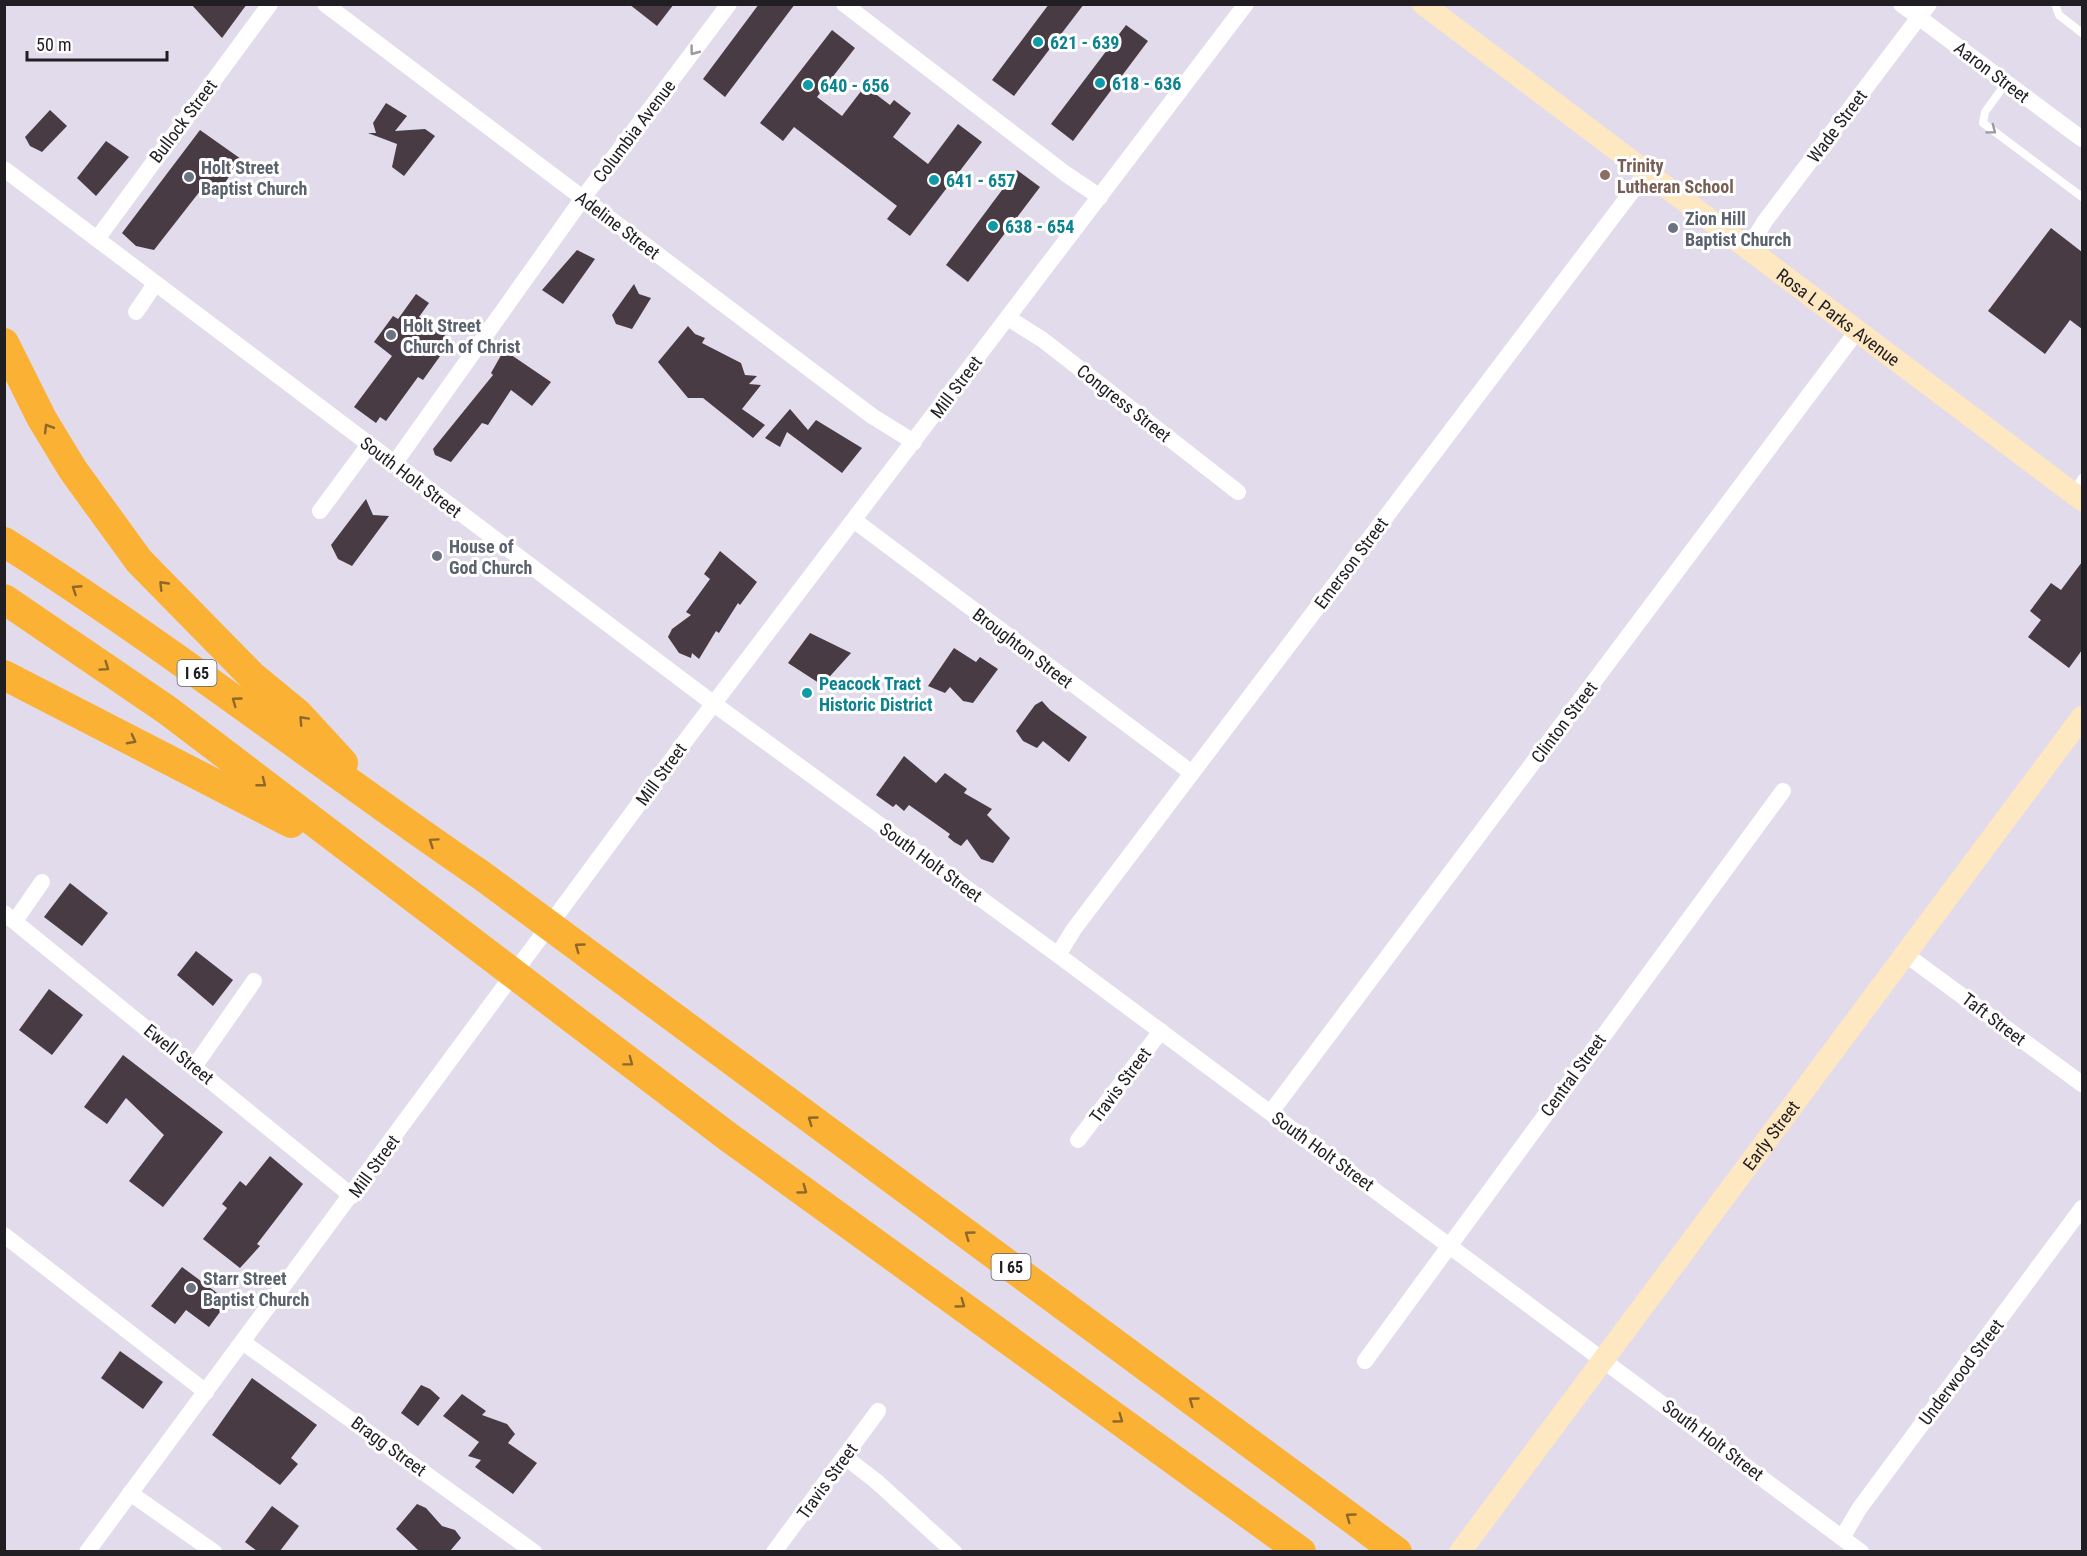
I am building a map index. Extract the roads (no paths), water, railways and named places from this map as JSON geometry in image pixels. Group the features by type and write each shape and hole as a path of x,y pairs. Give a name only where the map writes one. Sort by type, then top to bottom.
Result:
{"highway":[{"path":"4,343 42,419 73,470 139,561 252,676 297,714 385,810"},
{"name":"I 65","path":"4,542 175,657 385,810 481,875 1397,1551"},
{"name":"I 65","path":"4,599 167,710 582,1027 1300,1551"},
{"path":"4,675 363,861"}],"street":[{"name":"Bullock Street","path":"97,239 122,202 270,4"},
{"name":"Adeline Street","path":"325,4 872,416 914,442"},
{"name":"Columbia Avenue","path":"394,464 583,198 729,4"},
{"path":"844,4 1066,174 1100,197"},
{"name":"Mill Street","path":"87,1551 714,704 1246,4"},
{"name":"Aaron Street","path":"1901,4 1924,11 2006,83 2082,140"},
{"name":"Rosa L Parks Avenue","path":"1423,5 1857,331 2079,490"},
{"name":"Wade Street","path":"1748,249 1765,220 1924,11"},
{"name":"South Holt Street","path":"4,169 368,446 714,704 1271,1112 1861,1551"},
{"name":"Emerson Street","path":"1058,955 1074,929 1646,173"},
{"path":"135,312 155,284"},
{"name":"Congress Street","path":"1008,318 1043,340 1239,492"},
{"name":"Clinton Street","path":"1271,1112 1857,331"},
{"path":"320,511 368,446"},
{"name":"Broughton Street","path":"855,521 1192,773"},
{"name":"Early Street","path":"1460,1551 2082,717"},
{"name":"Central Street","path":"1365,1361 1783,791"},
{"path":"10,917 42,882"},
{"name":"Ewell Street","path":"10,917 352,1196"},
{"name":"Taft Street","path":"1905,954 2082,1084"},
{"path":"194,1067 254,981"},
{"name":"Travis Street","path":"1078,1140 1161,1031"},
{"name":"Underwood Street","path":"1842,1538 1859,1509 2082,1208"},
{"path":"4,1235 206,1392"},
{"name":"Bragg Street","path":"243,1343 534,1551"},
{"name":"Travis Street","path":"774,1551 879,1411"},
{"path":"845,1457 876,1481 954,1551"},
{"path":"130,1493 214,1551"}],"lane":[{"path":"2055,4 2059,15 2082,33"},
{"path":"2006,83 1984,112 1983,123 2082,197"}],"place":[{"name":"621 - 639","path":"1038,42"},
{"name":"618 - 636","path":"1100,83"},
{"name":"640 - 656","path":"808,85"},
{"name":"Trinity Lutheran School","path":"1605,175"},
{"name":"Holt Street Baptist Church","path":"189,177"},
{"name":"641 - 657","path":"934,180"},
{"name":"638 - 654","path":"993,226"},
{"name":"Zion Hill Baptist Church","path":"1673,228"},
{"name":"Holt Street Church of Christ","path":"391,335"},
{"name":"House of God Church","path":"437,556"},
{"name":"Peacock Tract Historic District","path":"807,693"},
{"name":"Starr Street Baptist Church","path":"191,1288"}]}
